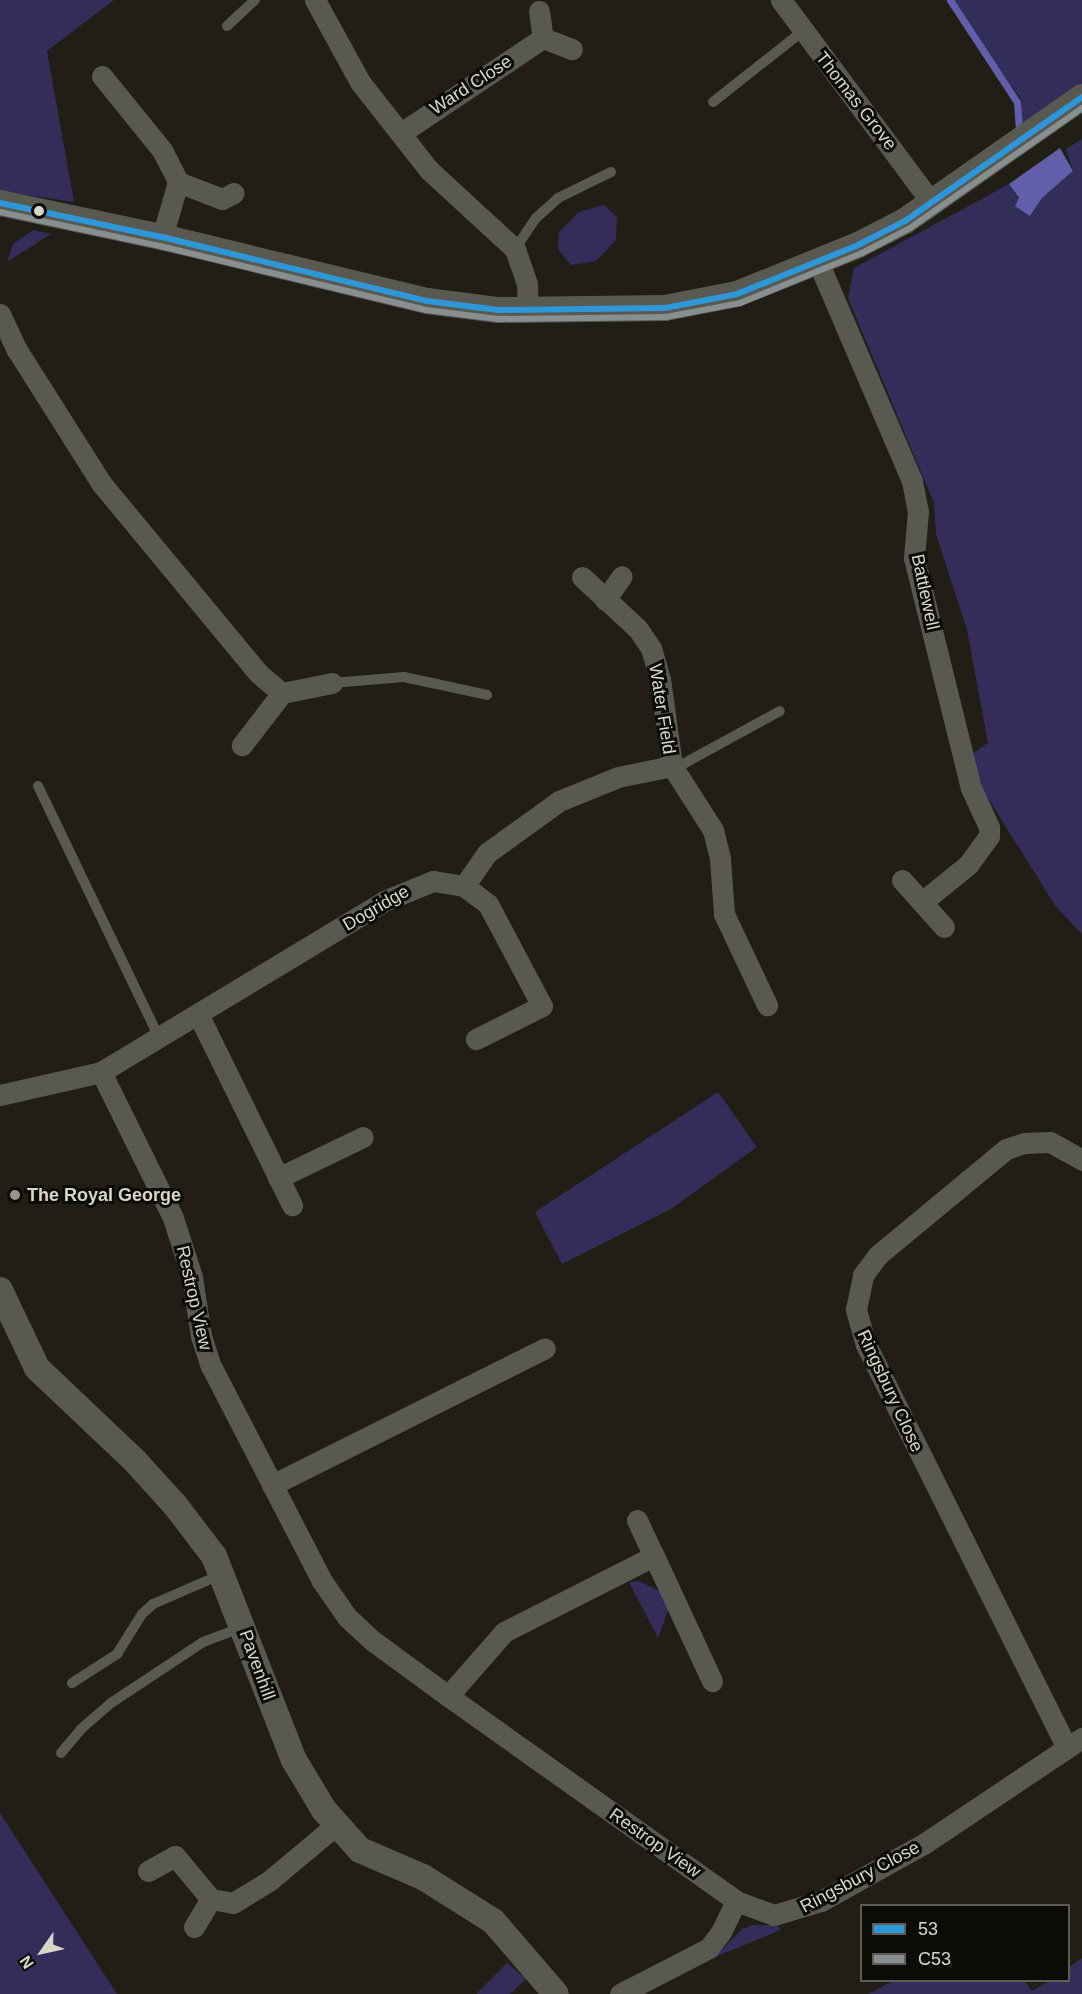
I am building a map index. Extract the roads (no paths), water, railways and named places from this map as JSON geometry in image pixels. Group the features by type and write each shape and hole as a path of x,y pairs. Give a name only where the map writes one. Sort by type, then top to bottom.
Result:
{"street":[{"path":"315,0 360,82 429,170 515,249 527,284 528,311"},
{"name":"Thomas Grove","path":"781,0 932,203"},
{"path":"539,11 543,38 572,49"},
{"name":"Ward Close","path":"401,133 543,38"},
{"path":"102,76 162,150 178,182 162,237"},
{"path":"0,203 162,237 427,301 528,311 665,308 737,294 819,264 905,221 1082,97"},
{"path":"178,182 222,198 234,193"},
{"name":"Battlewell","path":"819,264 912,481 918,511 914,558 971,788 989,827 990,836 969,864 922,902"},
{"path":"0,314 17,350 115,503 258,673 282,693"},
{"path":"605,600 621,576"},
{"name":"Water Field","path":"582,577 638,629 651,648 660,679 672,766"},
{"path":"242,745 282,693 332,683"},
{"path":"464,886 488,853 559,801 618,777 672,766 708,819 718,842 724,914 765,980 767,1005"},
{"path":"902,880 944,927"},
{"name":"Dogridge","path":"101,1072 199,1016 402,891 433,881 464,886 489,904 500,919 542,1006 476,1039"},
{"path":"199,1016 291,1205"},
{"path":"0,1095 101,1072"},
{"name":"Restrop View","path":"101,1072 173,1218 192,1278 201,1336 211,1366 322,1581 346,1617 372,1641 735,1900"},
{"path":"278,1178 363,1137"},
{"name":"Ringsbury Close","path":"735,1900 774,1915 821,1901 925,1843 1075,1743 1034,1689 866,1345 856,1309 863,1275 878,1255 1006,1149 1024,1143 1050,1142 1082,1160"},
{"name":"Pavenhill","path":"0,1290 37,1368 176,1505 224,1574 294,1760 336,1825 360,1850 432,1882 493,1921 556,1994"},
{"path":"272,1485 545,1348"},
{"path":"637,1520 712,1682"},
{"path":"448,1696 504,1632 654,1556"},
{"path":"148,1871 175,1856 211,1899 233,1903 249,1896 336,1825"},
{"path":"195,1927 211,1899"},
{"path":"620,1994 709,1948 721,1932 735,1900"}],"lane":[{"path":"227,26 255,0"},
{"path":"713,102 803,31"},
{"path":"515,249 536,218 558,198 612,172"},
{"path":"332,683 404,677 487,695"},
{"path":"672,766 686,763 780,711"},
{"path":"38,786 160,1039"},
{"path":"72,1683 117,1654 138,1619 153,1604 224,1574"},
{"path":"61,1753 81,1729 111,1703 203,1642 243,1627"}],"waterway":[{"path":"950,0 1017,102 1019,134"}],"place":[{"name":"The Royal George","path":"15,1195"}]}
